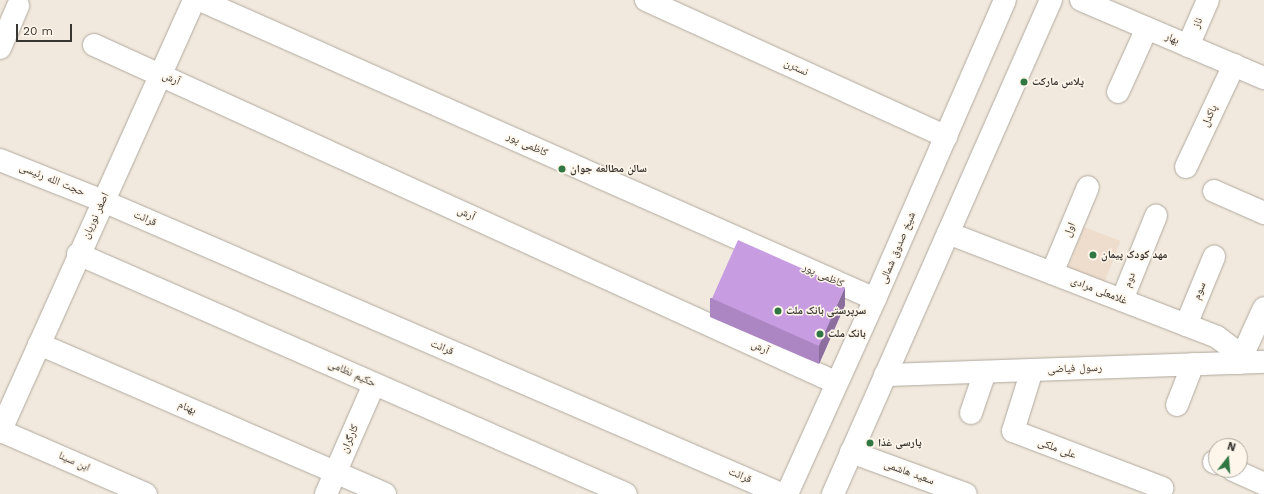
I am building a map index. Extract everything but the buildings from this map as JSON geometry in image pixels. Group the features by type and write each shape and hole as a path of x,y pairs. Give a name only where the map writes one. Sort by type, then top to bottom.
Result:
{"street":[{"name":"اصغر نوریان","path":"0,431 78,254 194,0"},
{"name":"کاظمی پور","path":"200,0 875,299"},
{"name":"نسترن","path":"646,0 946,137"},
{"name":"شیخ صدوق شمالی","path":"787,494 875,299 1005,0"},
{"path":"833,494 1051,0"},
{"name":"بهار","path":"1081,0 1264,78"},
{"name":"ناز","path":"1188,46 1208,0"},
{"path":"0,48 18,6"},
{"path":"1118,92 1147,28"},
{"name":"آرش","path":"94,45 837,383"},
{"name":"پاکدل","path":"1186,167 1234,65"},
{"name":"حجت الله رئیسی","path":"0,160 103,201"},
{"name":"اول","path":"1052,273 1088,187"},
{"path":"1214,191 1264,213"},
{"name":"قرائت","path":"103,201 781,494"},
{"name":"دوم","path":"1122,300 1156,216"},
{"name":"غلامعلی مرادی","path":"948,233 1218,337 1234,349 1239,363"},
{"name":"حکیم نظامی","path":"78,254 626,494"},
{"name":"سوم","path":"1186,325 1214,257"},
{"path":"1239,363 1264,308"},
{"name":"بهنام","path":"39,344 385,494"},
{"name":"رسول فیاضی","path":"886,375 1264,362"},
{"path":"1177,405 1192,364"},
{"name":"علی ملکی","path":"1032,370 1013,431 1162,488"},
{"path":"971,412 985,372"},
{"name":"کارگران","path":"326,494 374,384"},
{"name":"ابن سینا","path":"0,431 146,494"},
{"name":"سعید هاشمی","path":"851,452 966,494"},
{"path":"1248,477 1264,484"}],"shaded area":[{"name":"مهد کودک پیمان","path":"1084,227 1120,241 1104,283 1068,269"}],"place":[{"name":"پلاس مارکت","path":"1024,82"},
{"name":"سالن مطالعه جوان","path":"562,169"},
{"name":"مهد کودک پیمان","path":"1093,255"},
{"name":"سرپرستی بانک ملت","path":"778,311"},
{"name":"بانک ملت","path":"820,334"},
{"name":"پارسی غذا","path":"870,443"}]}
